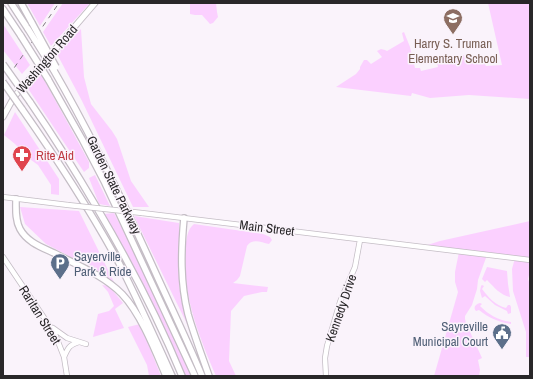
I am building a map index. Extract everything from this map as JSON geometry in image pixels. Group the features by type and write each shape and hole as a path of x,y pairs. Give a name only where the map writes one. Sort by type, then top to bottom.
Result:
{"highway":[{"path":"10,3 55,68"},
{"path":"21,3 55,68"},
{"name":"Garden State Parkway","path":"3,9 48,78 105,183 195,376"},
{"name":"Garden State Parkway","path":"3,64 30,102 75,172 122,252 153,312 182,376"},
{"name":"Garden State Parkway","path":"55,68 130,216 203,376"},
{"path":"3,82 77,191 115,257 141,308 172,376"},
{"path":"16,199 16,213 19,228 26,237 36,244 106,281 114,287 131,305 143,325 166,376"},
{"path":"184,218 182,258 184,290 190,320 209,376"}],"main road":[{"name":"Washington Road","path":"3,117 14,97 95,3"},
{"name":"Main Street","path":"3,197 530,260"},
{"name":"Kennedy Drive","path":"326,376 325,358 327,346 340,302 355,267 360,240"},
{"name":"Raritan Street","path":"3,257 50,326 59,343 64,357 67,376"},
{"path":"50,326 67,338 86,344"},
{"path":"64,357 69,346 79,342"}],"shaded area":[{"path":"27,3 55,3 40,26"},
{"path":"63,3 90,3 51,46 43,32"},
{"path":"190,3 216,3 218,17 213,23 210,24 202,15 190,14"},
{"path":"488,3 530,3 530,99 469,95 430,98 412,93 411,96 336,87 356,74 364,60 367,60 371,64 382,57 377,51 381,49 387,51 404,41 402,33 404,32 410,47 415,68 420,68 421,71 438,67 437,62 464,55 465,60 480,57 486,66 502,65"},
{"path":"3,24 30,65 22,74 3,50"},
{"path":"81,29 84,77 91,104 117,139 131,181 149,207 133,207 82,101 57,54"},
{"path":"41,74 89,162 89,168 84,172 27,87"},
{"path":"15,112 59,179 59,195 51,194 51,185 38,165 27,157 4,135"},
{"path":"95,175 110,206 99,204 89,178"},
{"path":"20,207 79,211 114,282 80,258 73,258 46,244 25,224"},
{"path":"114,213 192,376 185,376 145,288 104,214"},
{"path":"134,216 179,223 179,285 189,328"},
{"path":"530,221 530,271 528,279 530,284 530,357 526,357 526,332 513,291 512,269 515,258 487,255 478,280 472,305 465,316 466,323 482,358 478,360 480,370 479,376 434,376 458,292 455,282 455,272 459,252 421,247 440,241"},
{"path":"194,224 263,234 270,237 272,240 269,244 254,241 247,246 240,276 233,283 268,287 267,292 244,296 231,311 229,361 236,376 216,376 192,311 188,294 185,260 187,235 190,228"},
{"path":"487,267 507,271 510,297 500,293 487,280 485,282 482,279"},
{"path":"102,285 109,286 123,303 115,309 124,328 93,337 98,314 109,311 114,306 108,292"},
{"path":"482,285 484,286 482,289 495,303 506,308 510,305 511,313 508,314 507,311 495,305 485,296 482,298 480,291"},
{"path":"480,303 482,304 480,306 487,312 502,320 511,322 511,324 494,319 479,310 476,311 475,306"},
{"path":"140,324 161,376 149,376 147,365 128,327"}],"railway":[{"path":"3,84 59,3"}],"place":[{"name":"Harry S. Truman Elementary School","path":"453,35"},
{"name":"Rite Aid","path":"22,172"},
{"name":"Sayerville Park & Ride","path":"60,280"},
{"name":"Sayreville Municipal Court","path":"502,350"}]}
